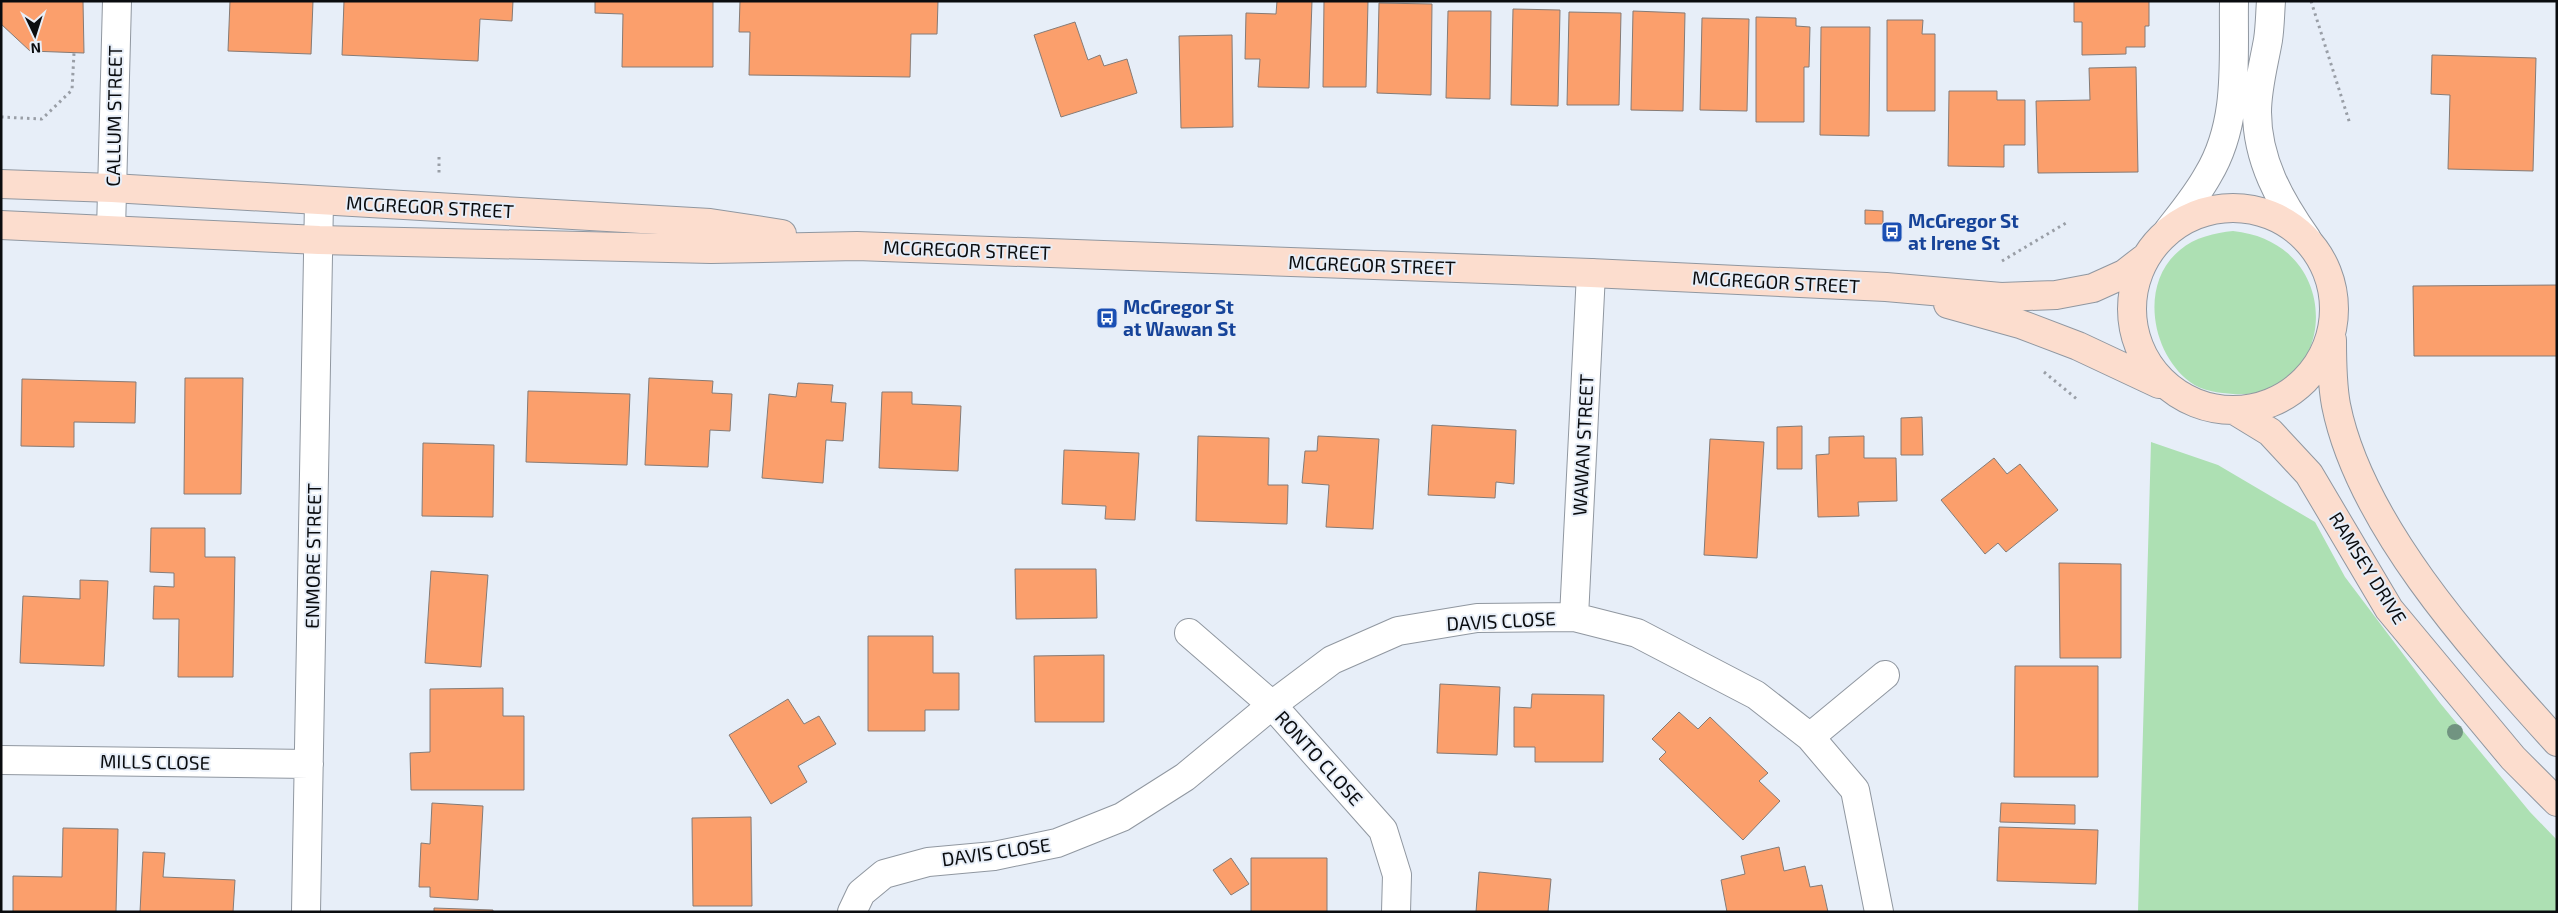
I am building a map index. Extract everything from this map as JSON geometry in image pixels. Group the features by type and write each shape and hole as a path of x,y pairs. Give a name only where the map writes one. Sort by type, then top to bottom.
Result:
{"main road":[{"name":"MCGREGOR STREET","path":"1,184 112,188 710,224 857,246"},
{"path":"2172,390 2149,367 2140,352 2131,320 2134,287 2146,257 2168,231 2197,214 2230,208 2247,209 2280,219 2307,239 2326,267 2332,283 2335,300 2332,334 2318,364 2296,389 2266,404 2234,410"},
{"name":"MCGREGOR STREET","path":"1,225 319,240 711,249 857,246 1591,273 1886,287 2001,297 2056,295 2075,292 2107,282 2124,274 2146,257"},
{"name":"MCGREGOR STREET","path":"1886,287 2020,324 2098,353 2202,405 2234,410"},
{"name":"RAMSEY DRIVE","path":"2332,334 2332,366 2336,406 2348,447 2372,501 2442,608 2492,670 2557,742"},
{"name":"RAMSEY DRIVE","path":"2234,410 2270,432 2309,474 2389,609 2513,758 2557,802"}],"street":[{"name":"CALLUM STREET","path":"111,230 116,1"},
{"path":"2168,231 2209,174 2220,151 2233,92 2234,1"},
{"path":"2271,1 2269,37 2259,92 2259,136 2265,165 2277,190 2307,239"},
{"name":"ENMORE STREET","path":"306,912 319,201"},
{"name":"WAWAN STREET","path":"1574,617 1591,273"},
{"name":"DAVIS CLOSE","path":"857,902 884,874 928,862 994,856 1057,844 1122,817 1185,778 1272,705 1332,660 1398,631 1477,618 1574,617 1637,633 1756,695 1810,737 1855,790 1879,912"},
{"name":"RONTO CLOSE","path":"1189,633 1272,705 1383,830 1397,875 1396,912"},
{"path":"1810,737 1885,675"},
{"name":"MILLS CLOSE","path":"1,760 309,764"}],"path":[{"path":"2310,1 2350,124"},
{"path":"1,117 42,119 72,90 74,53"},
{"path":"2000,262 2066,223"}],"green space":[{"path":"2233,231 2271,242 2297,263 2312,290 2316,320 2310,349 2294,373 2268,389 2233,394 2200,388 2190,382 2177,369 2166,354 2159,336 2155,318 2155,299 2159,280 2167,264 2180,250 2205,236"},
{"path":"2151,442 2218,465 2315,522 2345,577 2440,703 2530,812 2557,840 2557,912 2138,912"}],"building":[{"path":"1,1 83,1 84,53 30,51 1,24"},
{"path":"230,1 313,1 311,54 228,51"},
{"path":"344,1 513,1 512,21 480,19 478,61 342,55"},
{"path":"595,1 713,1 713,67 622,67 623,14 595,13"},
{"path":"740,1 938,1 937,34 911,34 910,77 749,75 750,32 739,32"},
{"path":"1277,1 1312,1 1309,88 1258,87 1260,59 1245,59 1246,13 1276,14"},
{"path":"1324,1 1368,1 1366,87 1323,87"},
{"path":"2074,1 2149,1 2149,26 2145,26 2145,47 2126,47 2126,54 2082,55 2082,22 2074,22"},
{"path":"1379,3 1432,4 1431,95 1377,93"},
{"path":"1513,9 1560,10 1558,106 1511,105"},
{"path":"1448,11 1491,11 1490,99 1446,98"},
{"path":"1633,11 1685,13 1683,111 1631,110"},
{"path":"1569,12 1621,13 1619,105 1567,105"},
{"path":"1756,17 1796,18 1796,26 1810,27 1809,67 1804,67 1804,122 1756,122"},
{"path":"1702,18 1749,19 1747,111 1700,110"},
{"path":"1887,20 1923,20 1922,34 1935,34 1935,111 1887,111"},
{"path":"1075,22 1088,60 1100,55 1104,66 1127,59 1137,93 1061,117 1034,35"},
{"path":"1821,27 1870,27 1869,136 1820,135"},
{"path":"1232,35 1233,127 1181,128 1179,36"},
{"path":"2432,55 2536,58 2533,171 2448,169 2450,95 2431,94"},
{"path":"2136,67 2138,172 2038,173 2036,101 2090,100 2089,68"},
{"path":"1949,91 1997,91 1997,100 2025,100 2025,145 2004,145 2004,167 1948,166"},
{"path":"1865,210 1883,211 1883,224 1865,224"},
{"path":"2557,285 2557,356 2414,356 2413,286"},
{"path":"185,378 243,378 241,494 184,494"},
{"path":"649,378 713,381 712,393 732,394 730,431 710,430 708,467 645,465"},
{"path":"22,379 136,382 135,423 74,422 74,447 21,446"},
{"path":"798,383 833,385 831,402 846,403 843,441 826,440 823,483 762,478 769,394 796,397"},
{"path":"528,391 630,394 627,465 526,462"},
{"path":"882,392 912,392 912,404 961,406 958,471 879,468"},
{"path":"1922,417 1923,455 1901,455 1901,418"},
{"path":"1432,425 1516,430 1514,484 1496,482 1495,498 1428,495"},
{"path":"1802,426 1802,469 1777,469 1777,427"},
{"path":"1198,436 1269,438 1268,485 1288,485 1287,524 1196,521"},
{"path":"1318,436 1379,439 1373,529 1326,527 1329,485 1302,483 1305,451 1317,451"},
{"path":"1864,436 1864,458 1896,458 1897,501 1858,502 1859,516 1818,517 1816,455 1829,454 1829,437"},
{"path":"1710,439 1764,442 1757,558 1704,555"},
{"path":"423,443 494,445 493,517 422,516"},
{"path":"1064,450 1139,453 1135,520 1105,519 1106,506 1062,504"},
{"path":"1994,458 2007,474 2020,464 2058,510 2006,552 1998,543 1985,554 1941,500"},
{"path":"151,528 205,528 205,557 235,557 233,677 178,677 179,619 153,619 154,586 174,587 174,573 150,572"},
{"path":"2059,563 2121,564 2121,658 2060,658"},
{"path":"1015,569 1096,569 1097,618 1016,619"},
{"path":"431,571 488,575 481,667 425,663"},
{"path":"80,580 108,581 104,666 20,663 23,596 80,599"},
{"path":"868,636 933,636 933,673 959,673 959,710 925,710 925,731 868,731"},
{"path":"1104,655 1104,722 1035,722 1034,656"},
{"path":"2015,666 2098,666 2098,777 2014,777"},
{"path":"1440,684 1500,687 1497,755 1437,753"},
{"path":"503,688 503,716 524,716 524,790 411,790 410,753 430,752 430,689"},
{"path":"1532,694 1604,695 1603,762 1535,762 1535,747 1514,747 1514,707 1531,708"},
{"path":"788,699 804,724 819,716 836,744 798,766 807,782 771,804 729,735"},
{"path":"1679,712 1698,729 1710,717 1768,773 1759,781 1780,801 1743,840 1659,759 1666,752 1652,739"},
{"path":"432,803 483,806 478,900 430,897 430,887 419,887 421,843 430,844"},
{"path":"2001,803 2075,805 2075,824 2000,822"},
{"path":"751,817 752,906 693,906 692,818"},
{"path":"1999,827 2098,830 2096,884 1997,881"},
{"path":"63,828 118,829 116,912 13,912 13,876 62,877"},
{"path":"1779,847 1784,871 1805,866 1810,887 1822,885 1828,912 1727,912 1721,880 1745,874 1741,856"},
{"path":"143,852 165,853 163,877 235,880 233,912 140,912"},
{"path":"1231,858 1249,884 1231,895 1213,870"},
{"path":"1251,858 1327,858 1327,912 1251,912"},
{"path":"1479,872 1551,879 1548,912 1476,912"},
{"path":"434,908 493,910 493,912 434,912"}],"place":[{"name":"McGregor St at Irene St","path":"1892,232"},
{"name":"McGregor St at Wawan St","path":"1107,318"}]}
